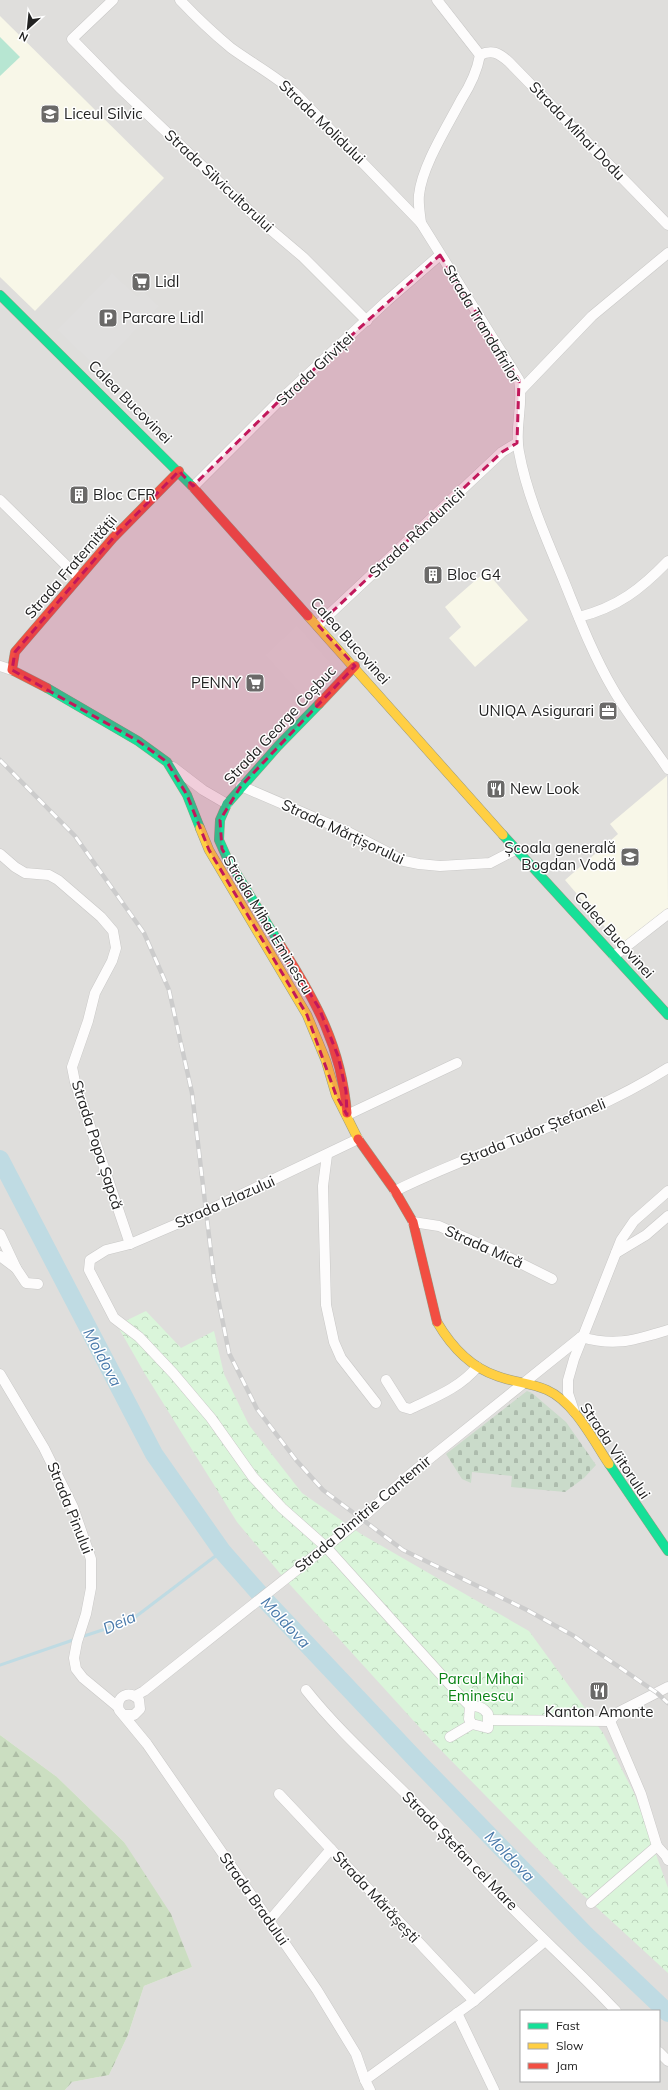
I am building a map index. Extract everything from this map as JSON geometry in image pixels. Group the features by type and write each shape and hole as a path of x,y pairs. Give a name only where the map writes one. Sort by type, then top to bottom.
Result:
{"main road":[{"name":"Calea Bucovinei","path":"0,295 179,471 668,1016"},
{"name":"Strada Fraternității","path":"12,670 15,652 112,538 179,471"},
{"name":"Strada George Coșbuc","path":"227,804 241,786 355,666"},
{"name":"Strada Mihai Eminescu","path":"12,670 46,687 138,740 167,762 187,795 209,850 307,1015 326,1061 336,1095 358,1139 395,1191 413,1222 438,1322 453,1348 477,1367 496,1376 525,1383"},
{"name":"Strada Mihai Eminescu","path":"227,804 220,820 219,829 222,850 319,1008 338,1056 346,1091 347,1116"},
{"name":"Strada Viitorului","path":"525,1383 547,1390 575,1413 668,1552"}],"street":[{"name":"Strada Silvicultorului","path":"113,0 72,39 119,88 257,218 304,257 367,321"},
{"name":"Strada Molidului","path":"180,0 203,24 232,48 280,80 296,94 421,222"},
{"path":"437,0 480,55"},
{"name":"Strada Mihai Dodu","path":"480,55 492,52 505,58 668,225"},
{"name":"Strada Trandafirilor","path":"480,55 478,68 437,145 421,182 418,196 421,222 440,255 519,380 521,390 517,443 531,494 552,553 592,648 614,690 668,769"},
{"path":"521,390 592,316 668,253"},
{"name":"Strada Griviței","path":"193,487 278,402 440,255"},
{"name":"Strada Rândunicii","path":"318,625 502,452 517,443"},
{"path":"0,500 78,577"},
{"path":"579,617 607,609 626,599 668,561"},
{"name":"Strada Mihai Eminescu","path":"0,666 12,670"},
{"name":"Strada Mihai Eminescu","path":"167,762 203,790 227,804"},
{"name":"Strada Mărțișorului","path":"241,786 348,832 398,858 419,864 440,866 490,863 517,849"},
{"name":"Strada Popa Șapcă","path":"0,854 15,867 25,873 49,875 58,880 101,917 113,930 116,948 112,961 96,993 72,1067 75,1082 130,1244"},
{"path":"614,956 668,914"},
{"path":"347,1116 457,1063"},
{"name":"Strada Tudor Ștefaneli","path":"395,1191 461,1161 590,1111 668,1068"},
{"name":"Strada Izlazului","path":"326,1547 282,1508 252,1477 211,1418 173,1373 139,1337 114,1318 89,1270 90,1260 106,1250 130,1244 207,1211 358,1139"},
{"path":"327,1155 323,1186 326,1305 334,1342 341,1358 376,1403"},
{"name":"Strada Dimitrie Cantemir","path":"575,1413 568,1393 568,1380 581,1337 621,1240 634,1222 668,1191"},
{"path":"616,1253 646,1235 668,1216"},
{"name":"Strada Mică","path":"413,1222 439,1226 500,1253 552,1279"},
{"path":"0,1234 16,1268 26,1283 38,1284"},
{"path":"0,1256 16,1268"},
{"path":"581,1337 597,1342 620,1342 668,1330"},
{"name":"Strada Dimitrie Cantemir","path":"139,1696 361,1519 408,1476 581,1337"},
{"path":"386,1380 403,1407 410,1409 450,1389 470,1375 477,1367"},
{"name":"Strada Pinului","path":"0,1374 44,1448 73,1507 91,1560 91,1588 74,1658 77,1672 118,1707"},
{"path":"326,1547 470,1706 469,1719 472,1724"},
{"path":"488,1720 610,1721 617,1714 668,1687"},
{"name":"Strada Ștefan cel Mare","path":"306,1690 335,1724 421,1809 492,1888 545,1941 567,1960 615,2010"},
{"path":"130,1694 139,1696 140,1706 136,1713 125,1715 121,1712 118,1707 122,1696 130,1694"},
{"path":"450,1737 472,1724 488,1728 488,1714 484,1709 478,1706 470,1706"},
{"name":"Strada Bradului","path":"125,1715 270,1920 332,2013 356,2054 370,2090"},
{"path":"610,1721 641,1794 657,1846 668,1860"},
{"name":"Strada Mărășești","path":"279,1794 474,2001"},
{"path":"591,1903 657,1846"},
{"path":"270,1920 331,1849"},
{"path":"365,2080 474,2001 545,1941"},
{"path":"456,2013 494,2090"},
{"path":"660,2053 668,2061"}],"highlighted area":[{"path":"440,255 519,380 517,443 502,452 318,625 355,666 241,786 220,820 222,849 319,1008 338,1056 346,1091 347,1115 336,1095 307,1015 209,850 187,795 167,762 138,741 12,670 15,652 113,538 179,471 193,486 278,402"}],"shaded area":[{"path":"0,0 668,0 668,2090 65,2090 72,2082 109,2075 128,2035 144,1986 192,1967 124,1842 57,1777 0,1735"},
{"name":"Liceul Silvic","path":"0,16 164,178 35,311 0,277"},
{"name":"Parcare Lidl","path":"112,273 138,297 143,291 159,306 98,369 57,330"},
{"path":"486,571 528,620 475,667 449,638 461,627 445,607"},
{"path":"297,625 330,662 329,672 321,683 305,699 265,655"},
{"name":"Școala generală Bogdan Vodă","path":"667,776 668,908 622,947 565,880 618,834 610,824"}],"green space":[{"path":"0,37 20,57 0,76"},
{"name":"Parcul Mihai Eminescu","path":"146,1311 181,1348 214,1331 224,1374 249,1425 302,1493 361,1534 529,1631 603,1733 634,1793 668,1888 668,1973 581,1893 431,1740 283,1577 237,1522 145,1374 117,1325"},
{"path":"527,1391 532,1393 566,1422 596,1465 584,1478 565,1492 511,1487 512,1476 472,1472 471,1483 462,1479 446,1454"},
{"path":"0,1735 57,1777 124,1842 171,1914 192,1967 144,1986 128,2035 109,2075 72,2082 65,2090 0,2090"}],"waterway":[{"name":"Moldova","path":"0,1159 154,1454 222,1551 267,1602 419,1763 586,1935 668,2013"},
{"name":"Deia","path":"81,1637 130,1621 222,1551"},
{"name":"Deia","path":"0,1665 76,1639"}],"railway":[{"path":"0,760 75,836 144,933 169,990 192,1093 214,1278 229,1353 257,1409 296,1460 323,1490 403,1550 527,1610 574,1636 657,1693 668,1703"}],"traffic: fast":[{"path":"0,295 192,486"},
{"path":"47,688 138,741 167,762 187,795 200,828"},
{"path":"281,946 227,858 219,840 220,820 227,804 278,746 319,704"},
{"path":"503,835 668,1015"},
{"path":"609,1464 668,1551"}],"traffic: slow":[{"path":"308,616 503,835"},
{"path":"200,828 209,850 307,1015 326,1061 336,1095 358,1139"},
{"path":"437,1322 448,1339 462,1355 478,1367 503,1378 547,1390 566,1403 582,1422 609,1464"}],"traffic: jam":[{"path":"47,688 12,670 15,652 113,538 179,471"},
{"path":"192,486 308,616"},
{"path":"319,704 355,666"},
{"path":"281,946 316,1005 333,1045 344,1089 347,1113"},
{"path":"358,1139 395,1191 413,1222 437,1322"}],"place":[{"name":"Liceul Silvic","path":"50,114"},
{"name":"Lidl","path":"141,282"},
{"name":"Parcare Lidl","path":"108,318"},
{"name":"Bloc CFR","path":"79,495"},
{"name":"Bloc G4","path":"433,575"},
{"name":"PENNY","path":"255,683"},
{"name":"UNIQA Asigurari","path":"608,711"},
{"name":"New Look","path":"496,789"},
{"name":"Școala generală Bogdan Vodă","path":"630,857"},
{"name":"Kanton Amonte","path":"599,1691"}]}
